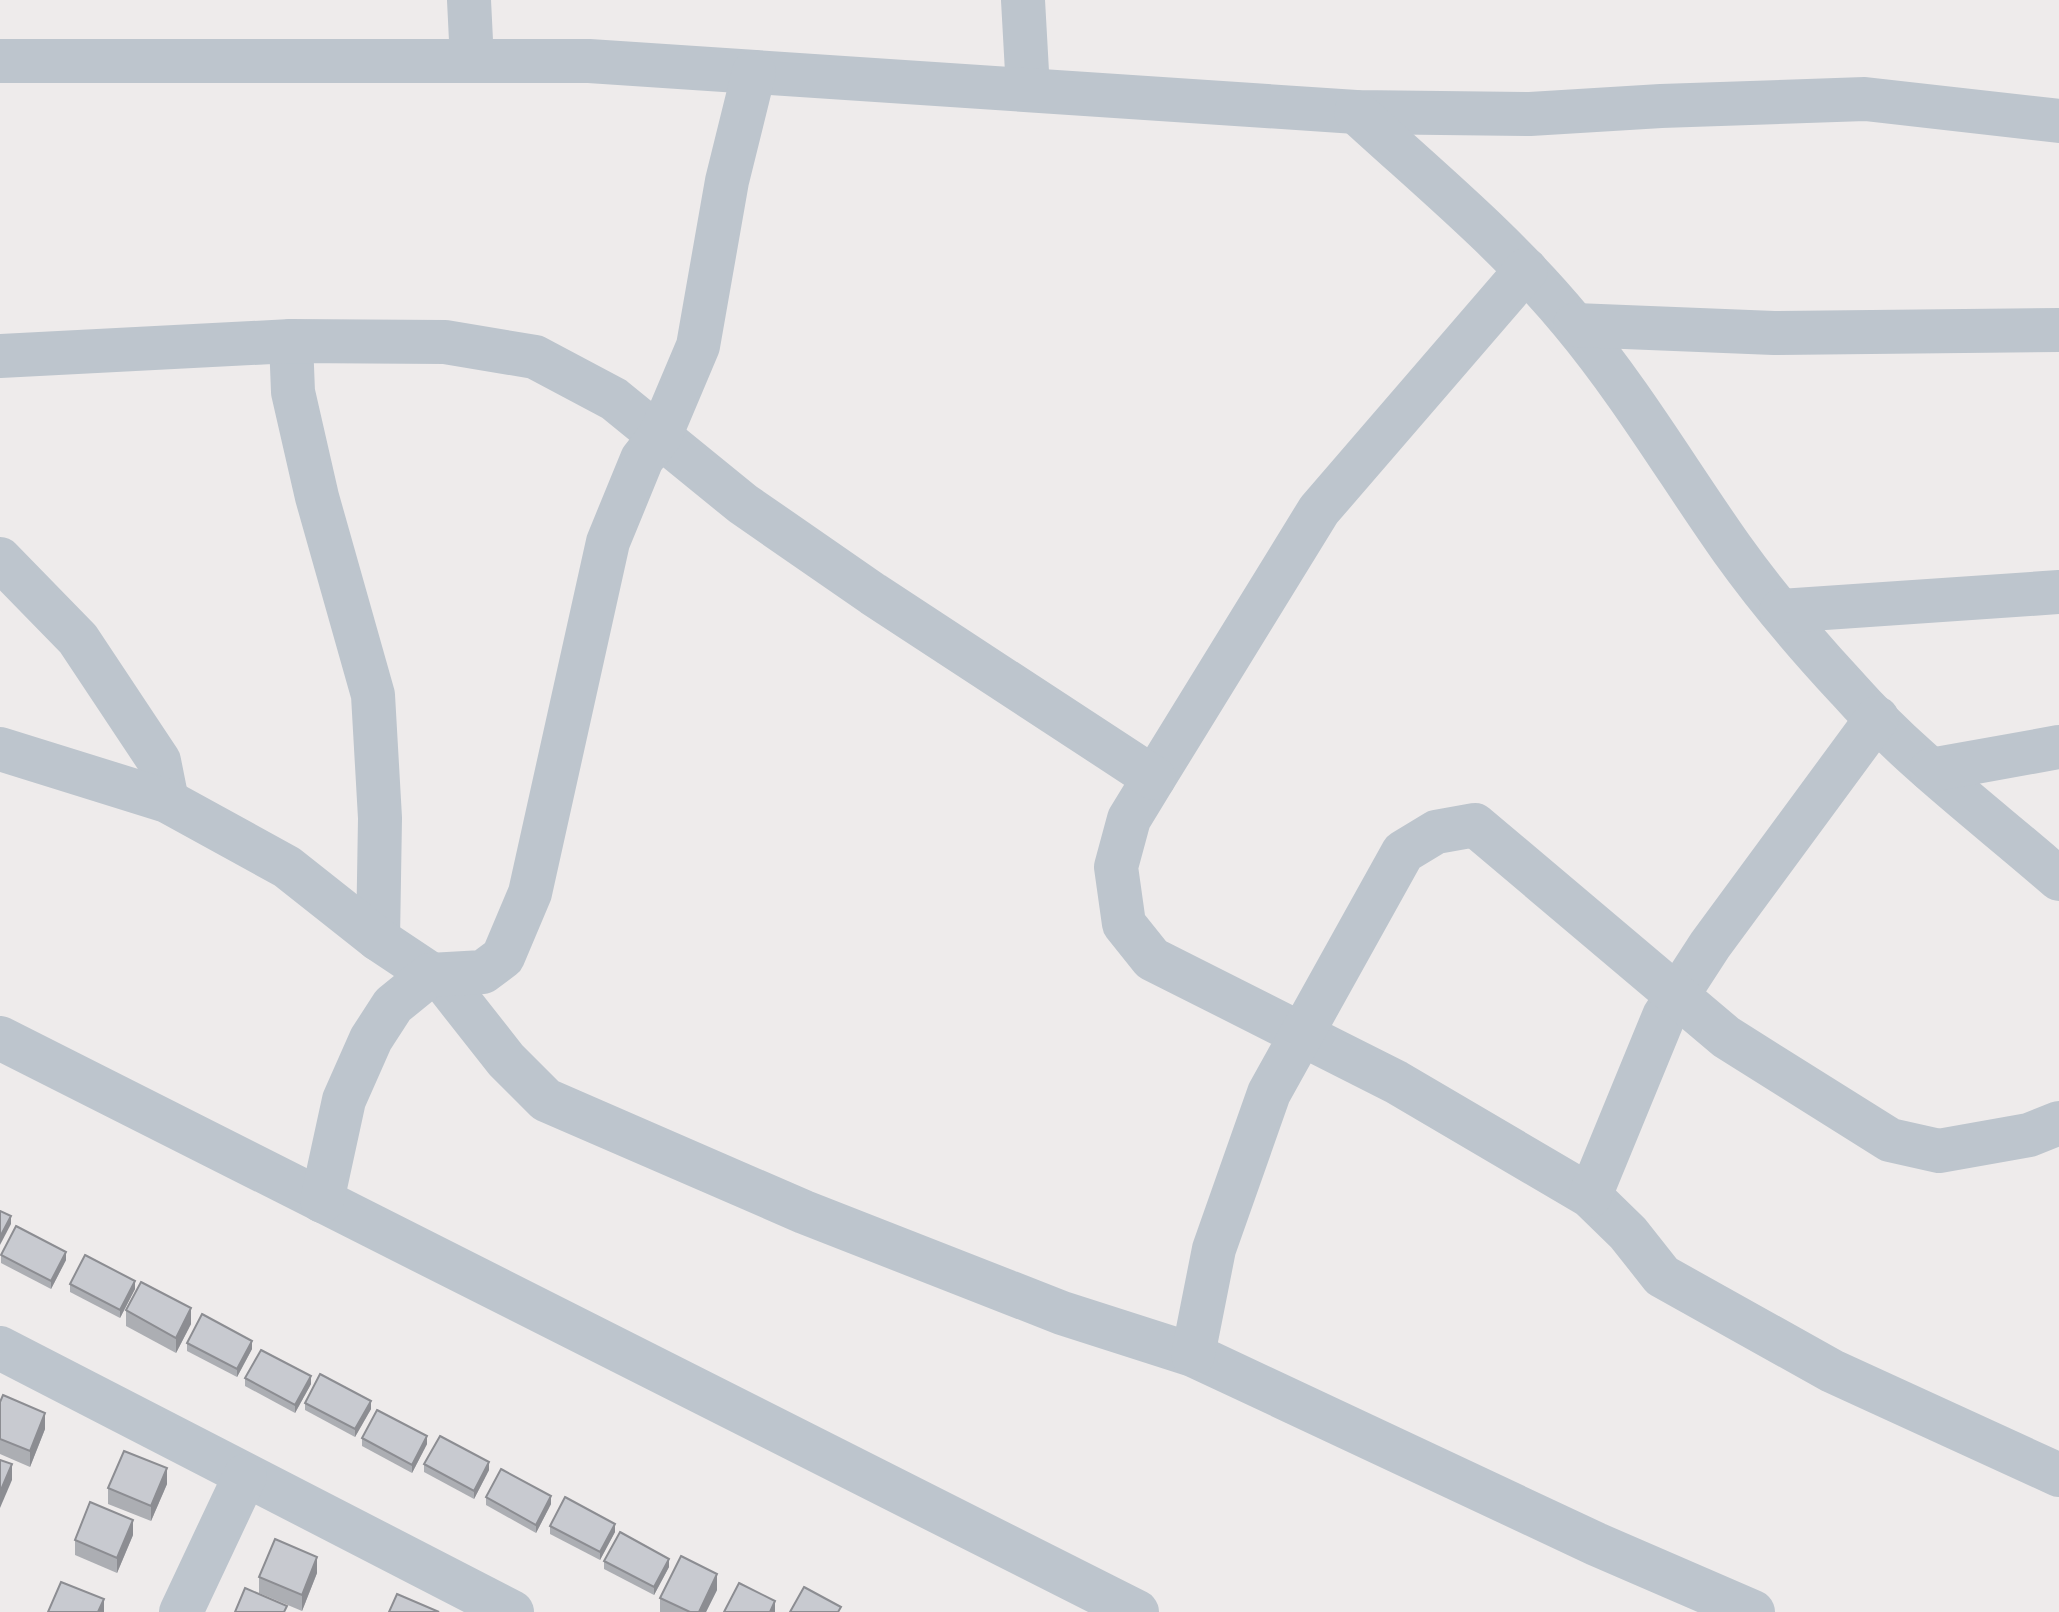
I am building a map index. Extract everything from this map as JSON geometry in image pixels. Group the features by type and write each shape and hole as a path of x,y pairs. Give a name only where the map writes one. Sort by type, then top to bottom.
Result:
{"street":[{"path":"469,0 472,61"},
{"path":"1023,0 1028,90"},
{"path":"0,61 589,61 1356,112 1530,114 1865,99 2059,121"},
{"path":"322,1201 344,1100 371,1039 393,1005 430,975 483,972 503,957 530,893 608,542 642,459 660,436 698,346 727,181 754,72"},
{"path":"1356,112 1526,270 1575,325 1670,455 1733,550 1850,692 1931,770 2059,879"},
{"path":"1526,270 1319,510 1154,778 1129,819 1116,867 1124,924 1152,959 1396,1082 1590,1196 1628,1233 1662,1276 1832,1371 2059,1475"},
{"path":"1575,325 1774,333 2059,330"},
{"path":"291,341 293,392 317,497 373,695 380,818 378,939"},
{"path":"0,356 291,341 445,342 535,357 614,399 756,513 873,594 1154,778"},
{"path":"0,559 78,639 159,761 167,801"},
{"path":"1781,611 2059,592"},
{"path":"1590,1196 1664,1016 1710,945 1877,718"},
{"path":"1931,770 2059,747"},
{"path":"0,749 167,801 287,867 378,939 447,985 506,1060 546,1100 804,1212 1062,1313 1193,1355 1582,1537 1753,1612"},
{"path":"1193,1355 1214,1249 1269,1093 1403,852 1436,832 1475,825 1726,1037 1890,1140 1939,1151 2029,1135 2059,1123"},
{"path":"0,1038 1137,1612"},
{"path":"0,1348 512,1612"},
{"path":"181,1612 245,1476"}],"building":[{"path":"0,1211 11,1216 0,1237"},
{"path":"16,1226 66,1252 51,1281 1,1255"},
{"path":"85,1255 135,1281 120,1310 70,1284"},
{"path":"141,1282 191,1308 176,1338 126,1310"},
{"path":"202,1314 252,1341 237,1369 187,1343"},
{"path":"261,1350 311,1376 295,1405 245,1378"},
{"path":"320,1374 371,1401 355,1429 305,1403"},
{"path":"3,1395 45,1413 30,1451 0,1439 0,1402"},
{"path":"377,1410 427,1436 412,1465 362,1438"},
{"path":"440,1436 489,1462 474,1491 424,1464"},
{"path":"124,1451 167,1468 151,1506 108,1488"},
{"path":"0,1460 12,1464 0,1492"},
{"path":"501,1469 551,1496 536,1525 486,1497"},
{"path":"565,1497 615,1524 600,1552 550,1526"},
{"path":"90,1502 133,1520 117,1558 75,1540"},
{"path":"620,1532 669,1559 654,1587 604,1561"},
{"path":"275,1539 317,1557 302,1595 259,1577"},
{"path":"681,1556 717,1574 699,1612 690,1612 660,1598"},
{"path":"61,1582 104,1599 98,1612 48,1612"},
{"path":"739,1583 775,1601 770,1612 724,1612"},
{"path":"804,1587 841,1607 838,1612 790,1612"},
{"path":"245,1588 287,1606 284,1612 235,1612"},
{"path":"397,1594 439,1612 389,1612"}]}
